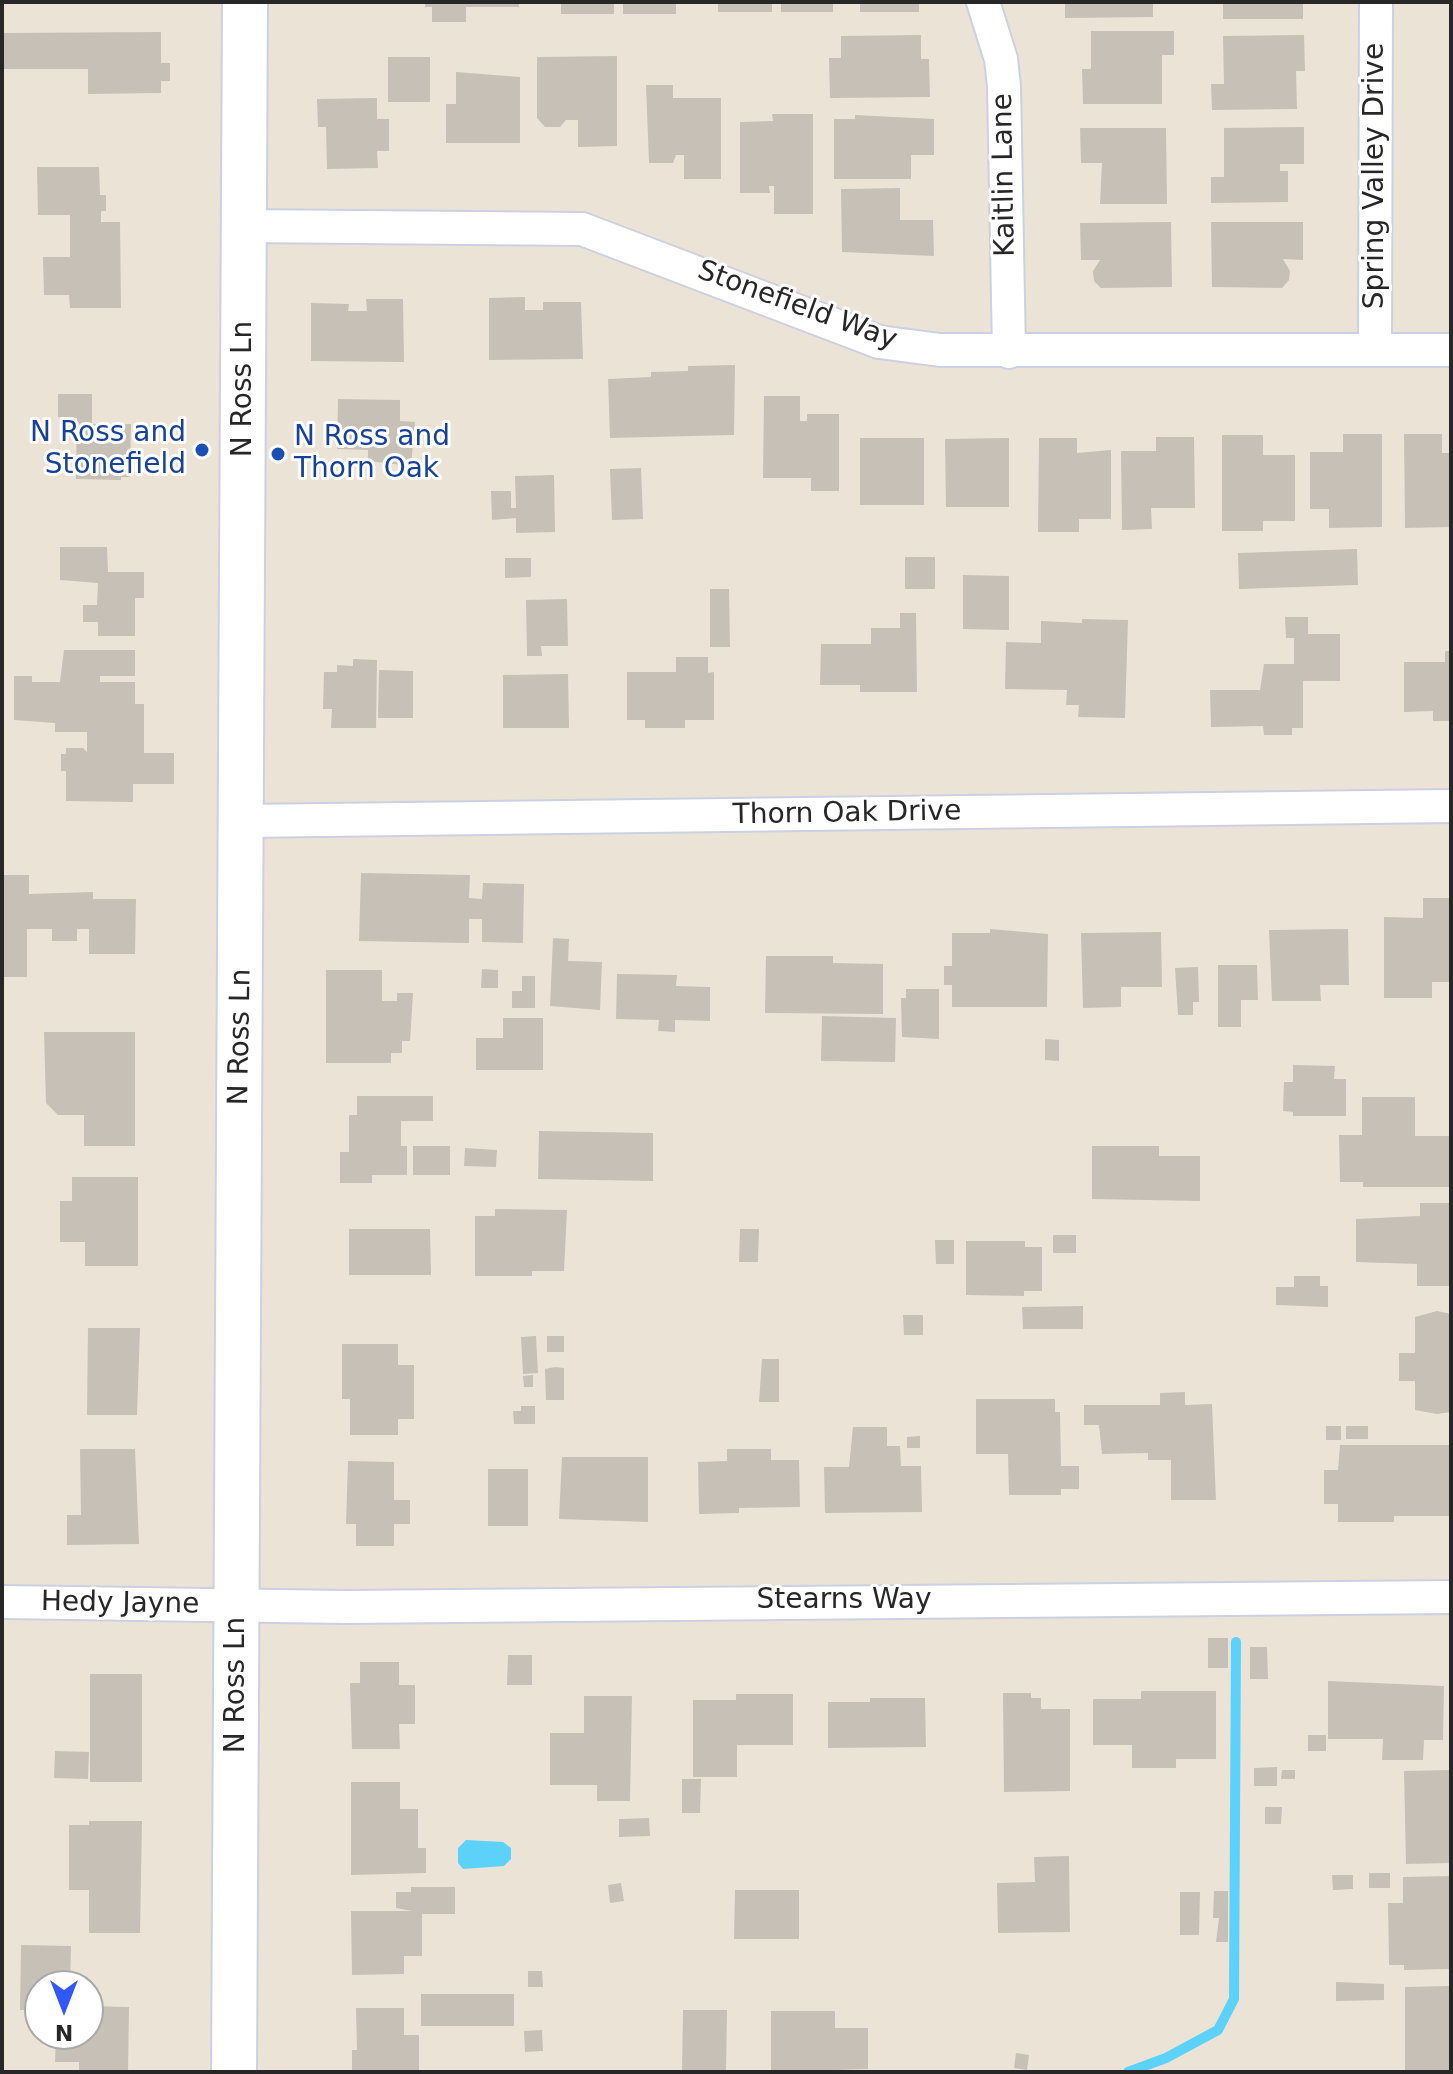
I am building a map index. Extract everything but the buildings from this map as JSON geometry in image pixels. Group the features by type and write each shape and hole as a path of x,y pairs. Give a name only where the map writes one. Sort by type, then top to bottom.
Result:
{"main road":[{"name":"N Ross Ln","path":"234,2072 245,2"}],"street":[{"name":"Kaitlin Lane","path":"983,2 1001,59 1004,86 1009,352"},
{"name":"Spring Valley Drive","path":"1375,350 1376,2"},
{"name":"Stonefield Way","path":"245,226 582,229 879,342 940,350 1451,350"},
{"name":"Thorn Oak Drive","path":"243,821 1451,806"},
{"name":"Stearns Way","path":"238,1607 1451,1597"},
{"name":"Hedy Jayne","path":"2,1602 238,1607"}],"water":[{"path":"466,1840 503,1842 511,1848 511,1859 504,1866 463,1869 458,1863 458,1848"}],"waterway":[{"path":"1128,2072 1166,2058 1218,2030 1234,1999 1236,1642"}],"place":[{"name":"N Ross and Stonefield","path":"202,450"},
{"name":"N Ross and Thorn Oak","path":"278,454"}]}
